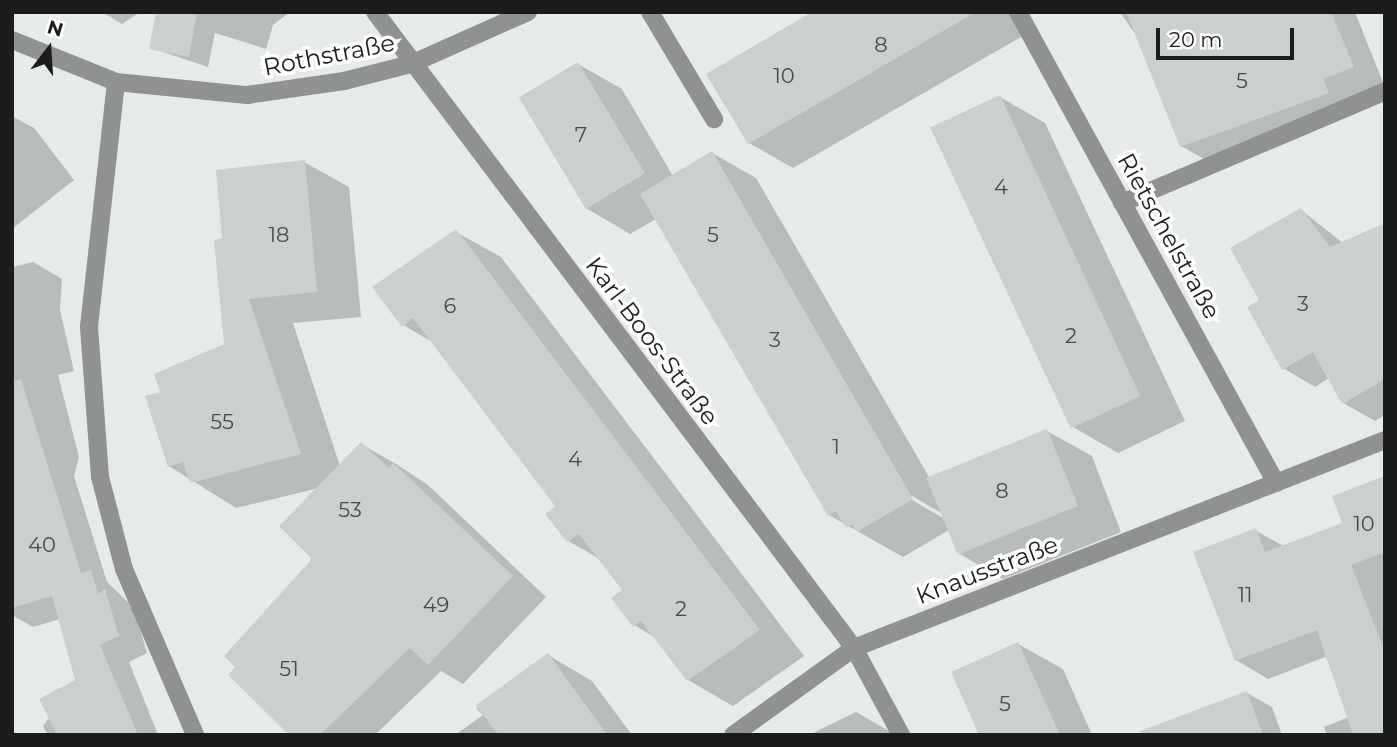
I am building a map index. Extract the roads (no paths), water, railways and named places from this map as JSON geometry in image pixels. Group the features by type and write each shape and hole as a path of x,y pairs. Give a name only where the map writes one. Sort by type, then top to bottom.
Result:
{"street":[{"name":"Karl-Boos-Straße","path":"375,12 411,64 854,648 901,735"},
{"name":"Rothstraße","path":"12,40 116,82 247,95 344,82 411,64 528,12"},
{"path":"650,12 714,119"},
{"name":"Rietschelstraße","path":"1018,12 1276,483"},
{"path":"116,82 89,327 100,477 124,569 195,735"},
{"path":"1122,202 1384,92"},
{"name":"Knausstraße","path":"733,735 854,648 1385,440"}]}
